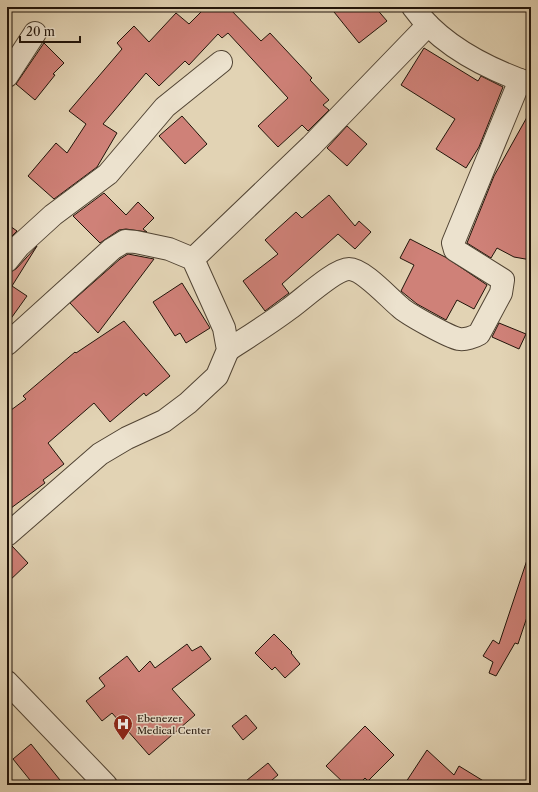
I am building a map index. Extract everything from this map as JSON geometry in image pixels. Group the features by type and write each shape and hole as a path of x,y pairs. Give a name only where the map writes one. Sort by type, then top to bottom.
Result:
{"street":[{"path":"228,350 290,309 328,279 348,269 363,274 402,309 415,318 459,339 474,337 479,334 501,292 503,280 454,250 453,243 526,82 481,62 440,36 428,25 413,7"},
{"path":"193,259 311,146 428,25"},
{"path":"7,76 35,33"},
{"path":"7,260 19,246 53,215 108,174 166,107 222,62"},
{"path":"7,344 112,249 125,241 169,249 193,259 224,328 228,350 217,376 188,404 164,421 127,438 100,454 7,535"},
{"path":"7,682 106,785"}],"building":[{"path":"206,7 228,7 261,41 270,33 312,78 310,80 329,100 323,105 329,110 308,131 302,125 278,147 258,126 288,98 228,33 222,38 218,34 189,65 185,61 159,86 146,73 103,124 117,133 97,167 54,199 28,176 56,143 67,153 86,124 69,111 122,49 117,43 134,26 149,42 176,13 189,24"},
{"path":"330,7 375,7 387,21 359,43"},
{"path":"44,43 64,63 53,74 55,75 35,100 16,84"},
{"path":"424,48 478,81 481,76 503,87 479,147 466,168 436,149 455,119 401,85"},
{"path":"531,110 531,260 514,257 497,248 491,258 467,243 494,176"},
{"path":"182,116 207,144 185,164 159,136"},
{"path":"347,126 367,144 347,166 327,148"},
{"path":"104,193 126,215 138,202 154,218 143,229 147,232 126,229 119,230 100,243 73,216"},
{"path":"329,195 355,226 359,221 371,232 355,249 338,234 282,284 289,293 265,311 243,281 278,254 265,240 296,212 302,218"},
{"path":"7,224 17,231 7,241"},
{"path":"410,239 447,258 487,285 474,309 457,300 446,320 417,304 401,291 414,265 400,258"},
{"path":"37,246 12,286 27,296 7,324 7,273 16,269"},
{"path":"128,254 154,259 98,333 70,303 120,259"},
{"path":"182,283 210,328 186,343 180,333 175,336 153,302"},
{"path":"124,321 170,376 146,396 144,393 110,422 94,403 48,443 64,464 43,480 45,483 7,511 7,413 26,399 23,396 75,352 76,353"},
{"path":"499,323 526,334 519,349 492,337"},
{"path":"12,546 28,563 7,583 7,547"},
{"path":"527,560 531,560 531,605 518,644 515,643 496,676 489,673 493,662 483,656 493,640 499,644"},
{"path":"274,634 292,652 291,653 300,664 285,678 275,667 272,670 255,653"},
{"path":"187,644 192,651 201,646 211,659 172,689 195,715 149,755 112,713 102,721 86,701 105,686 99,678 127,656 139,672 150,661 155,668"},
{"path":"246,715 257,728 243,740 232,726"},
{"path":"365,726 394,755 368,781 365,778 358,785 346,785 326,766"},
{"path":"31,744 64,785 34,785 13,759"},
{"path":"427,750 454,775 459,766 490,785 404,785"},
{"path":"268,763 278,775 266,785 241,785"}],"place":[{"name":"Ebenezer Medical Center","path":"123,741"}]}
